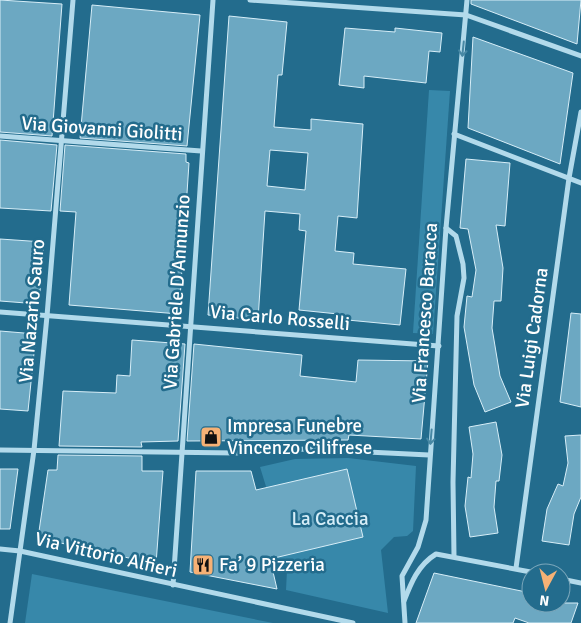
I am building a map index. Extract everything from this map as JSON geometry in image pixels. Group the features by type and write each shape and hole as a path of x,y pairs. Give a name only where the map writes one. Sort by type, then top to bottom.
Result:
{"street":[{"name":"Via Nazario Sauro","path":"10,623 34,450 48,316 60,141 73,0"},
{"name":"Via Gabriele D'Annunzio","path":"173,586 201,151 213,0"},
{"path":"250,0 337,3 466,15 581,56"},
{"name":"Via Francesco Baracca","path":"405,623 402,604 402,576 418,548 426,526 429,455 439,346 446,228 467,0"},
{"name":"Via Luigi Cadorna","path":"516,568 569,178 581,112"},
{"path":"454,134 581,183"},
{"name":"Via Giovanni Giolitti","path":"0,136 201,151"},
{"path":"446,228 456,236 463,264 464,278 457,316 454,556"},
{"name":"Via Carlo Rosselli","path":"0,312 190,325 439,346"},
{"path":"0,450 236,453 306,449 429,455"},
{"name":"Via Vittorio Alfieri","path":"0,549 20,551 173,586 353,623"},
{"path":"402,604 413,579 425,560 436,554 521,569"}],"green space":[{"path":"429,90 450,91 433,334 413,333"},
{"name":"La Caccia","path":"348,458 416,466 413,531 407,536 394,537 381,550 388,613 286,590 287,570 274,568 272,506 260,467 295,459"},
{"path":"32,574 273,623 25,623"}],"building":[{"path":"0,0 62,4 52,136 0,132"},
{"path":"471,0 581,0 577,44 471,4"},
{"path":"92,5 200,15 187,146 80,138"},
{"path":"229,16 287,22 282,75 278,75 274,127 311,130 311,119 363,124 357,218 338,216 335,251 354,253 353,264 406,269 400,325 337,319 338,314 299,310 306,231 299,230 300,214 265,211 258,320 208,315","holes":["270,150 308,153 305,190 267,186"]},
{"path":"345,28 395,32 395,28 442,33 440,52 429,51 426,83 364,76 364,88 339,85"},
{"path":"473,37 573,73 560,164 468,128"},
{"path":"0,140 57,145 51,211 0,208"},
{"path":"65,145 186,154 186,162 189,163 179,314 69,305 76,212 60,211"},
{"path":"466,159 510,163 505,226 496,225 503,268 501,301 494,301 492,328 500,376 511,402 485,412 474,385 464,327 467,296 472,297 476,270 468,229 460,228"},
{"path":"0,239 44,242 39,304 0,301"},
{"path":"571,313 581,314 581,407 560,402"},
{"path":"0,331 36,334 28,411 0,409"},
{"path":"132,340 185,344 178,441 141,442 142,447 59,446 63,391 116,393 117,375 130,376"},
{"path":"194,344 302,355 300,376 356,382 358,360 428,361 421,439 349,435 348,440 187,441"},
{"path":"496,422 502,455 499,481 496,481 494,507 498,533 470,537 465,506 468,477 471,478 473,454 469,427"},
{"path":"581,435 581,497 574,514 569,545 542,541 547,509 558,484 563,486 568,463 565,436"},
{"path":"58,455 142,456 142,471 163,471 156,564 38,538 48,470 57,470"},
{"path":"0,469 18,469 10,529 0,529"},
{"path":"347,469 363,537 270,559 277,589 190,572 196,471 251,471 256,490"},
{"path":"434,573 521,591 521,613 571,613 571,603 578,603 571,623 529,623 515,618 513,623 416,623"}],"place":[{"name":"Impresa Funebre Vincenzo Cilifrese","path":"211,437"},
{"name":"Fa’ 9 Pizzeria","path":"203,565"}]}
